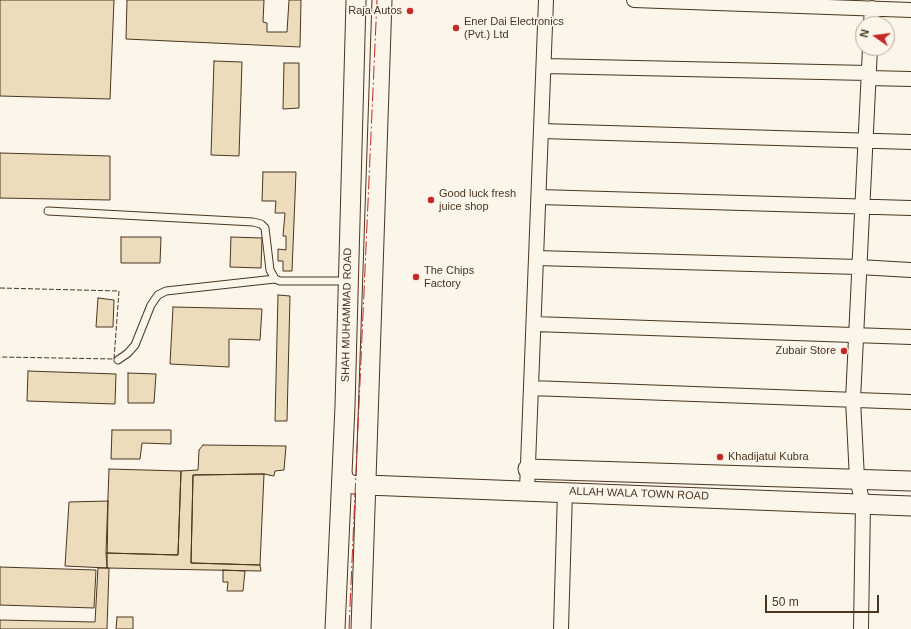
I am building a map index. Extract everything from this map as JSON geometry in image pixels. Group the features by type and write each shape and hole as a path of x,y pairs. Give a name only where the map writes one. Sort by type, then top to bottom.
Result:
{"main road":[{"name":"SHAH MUHAMMAD ROAD","path":"335,629 344,422 356,0"},
{"path":"361,629 382,0"},
{"name":"ALLAH WALA TOWN ROAD","path":"528,469 911,481"},
{"name":"ALLAH WALA TOWN ROAD","path":"366,481 527,490 911,506"}],"street":[{"path":"527,490 546,0"},
{"path":"634,0 911,10"},
{"path":"872,8 872,16"},
{"path":"861,629 863,504 856,479 853,400 869,56"},
{"path":"544,66 868,75 911,79"},
{"path":"541,131 911,142"},
{"path":"539,197 911,208"},
{"path":"536,258 859,267 911,270"},
{"path":"534,324 911,336"},
{"path":"531,388 911,402"},
{"path":"344,422 358,414 363,415 368,422"},
{"path":"342,471 345,480 353,485 362,484 366,481"},
{"path":"561,629 565,491"}],"lane":[{"path":"48,211 253,222 261,224 265,228 270,270 274,279"},
{"path":"118,360 128,353 135,345 151,305 158,295 166,291 274,279 280,281 347,282"}],"building":[{"path":"0,0 114,0 110,99 0,96"},
{"path":"127,0 264,0 263,22 267,23 267,32 287,32 289,0 301,0 300,47 126,39"},
{"path":"214,61 242,62 239,156 211,155"},
{"path":"284,63 299,63 299,108 283,109"},
{"path":"0,153 110,156 110,200 0,198"},
{"path":"263,172 296,172 292,271 283,271 283,261 278,261 278,249 286,250 286,236 283,236 285,213 275,213 276,201 262,201"},
{"path":"121,237 161,237 160,263 121,263"},
{"path":"231,237 262,238 261,268 230,267"},
{"path":"278,295 290,296 287,421 275,421"},
{"path":"98,298 114,300 113,327 96,327"},
{"path":"173,307 262,309 260,340 229,339 229,367 170,364"},
{"path":"28,371 116,374 115,404 27,401"},
{"path":"128,373 156,374 154,403 128,403"},
{"path":"112,430 171,430 171,444 142,443 140,459 111,459"},
{"path":"203,445 286,446 284,470 275,471 274,476 264,474 193,475 191,563 260,565 261,571 107,568 106,553 178,555 181,471 198,470 199,450"},
{"path":"109,469 181,471 178,555 106,553"},
{"path":"264,474 260,565 191,563 193,475"},
{"path":"108,501 107,568 65,566 69,502"},
{"path":"0,567 96,570 94,608 0,605"},
{"path":"98,568 109,568 107,629 0,629 0,620 95,622"},
{"path":"223,570 245,571 243,591 227,591 228,582 223,582"},
{"path":"117,617 133,617 133,629 116,629"}],"fence":[{"path":"0,288 119,291 114,359 0,357"}],"power":[{"path":"349,629 377,0"}],"place":[{"name":"Raja Autos","path":"410,11"},
{"name":"Ener Dai Electronics (Pvt.) Ltd","path":"456,28"},
{"name":"Good luck fresh juice shop","path":"431,200"},
{"name":"The Chips Factory","path":"416,277"},
{"name":"Zubair Store","path":"844,351"},
{"name":"Khadijatul Kubra","path":"720,457"}]}
